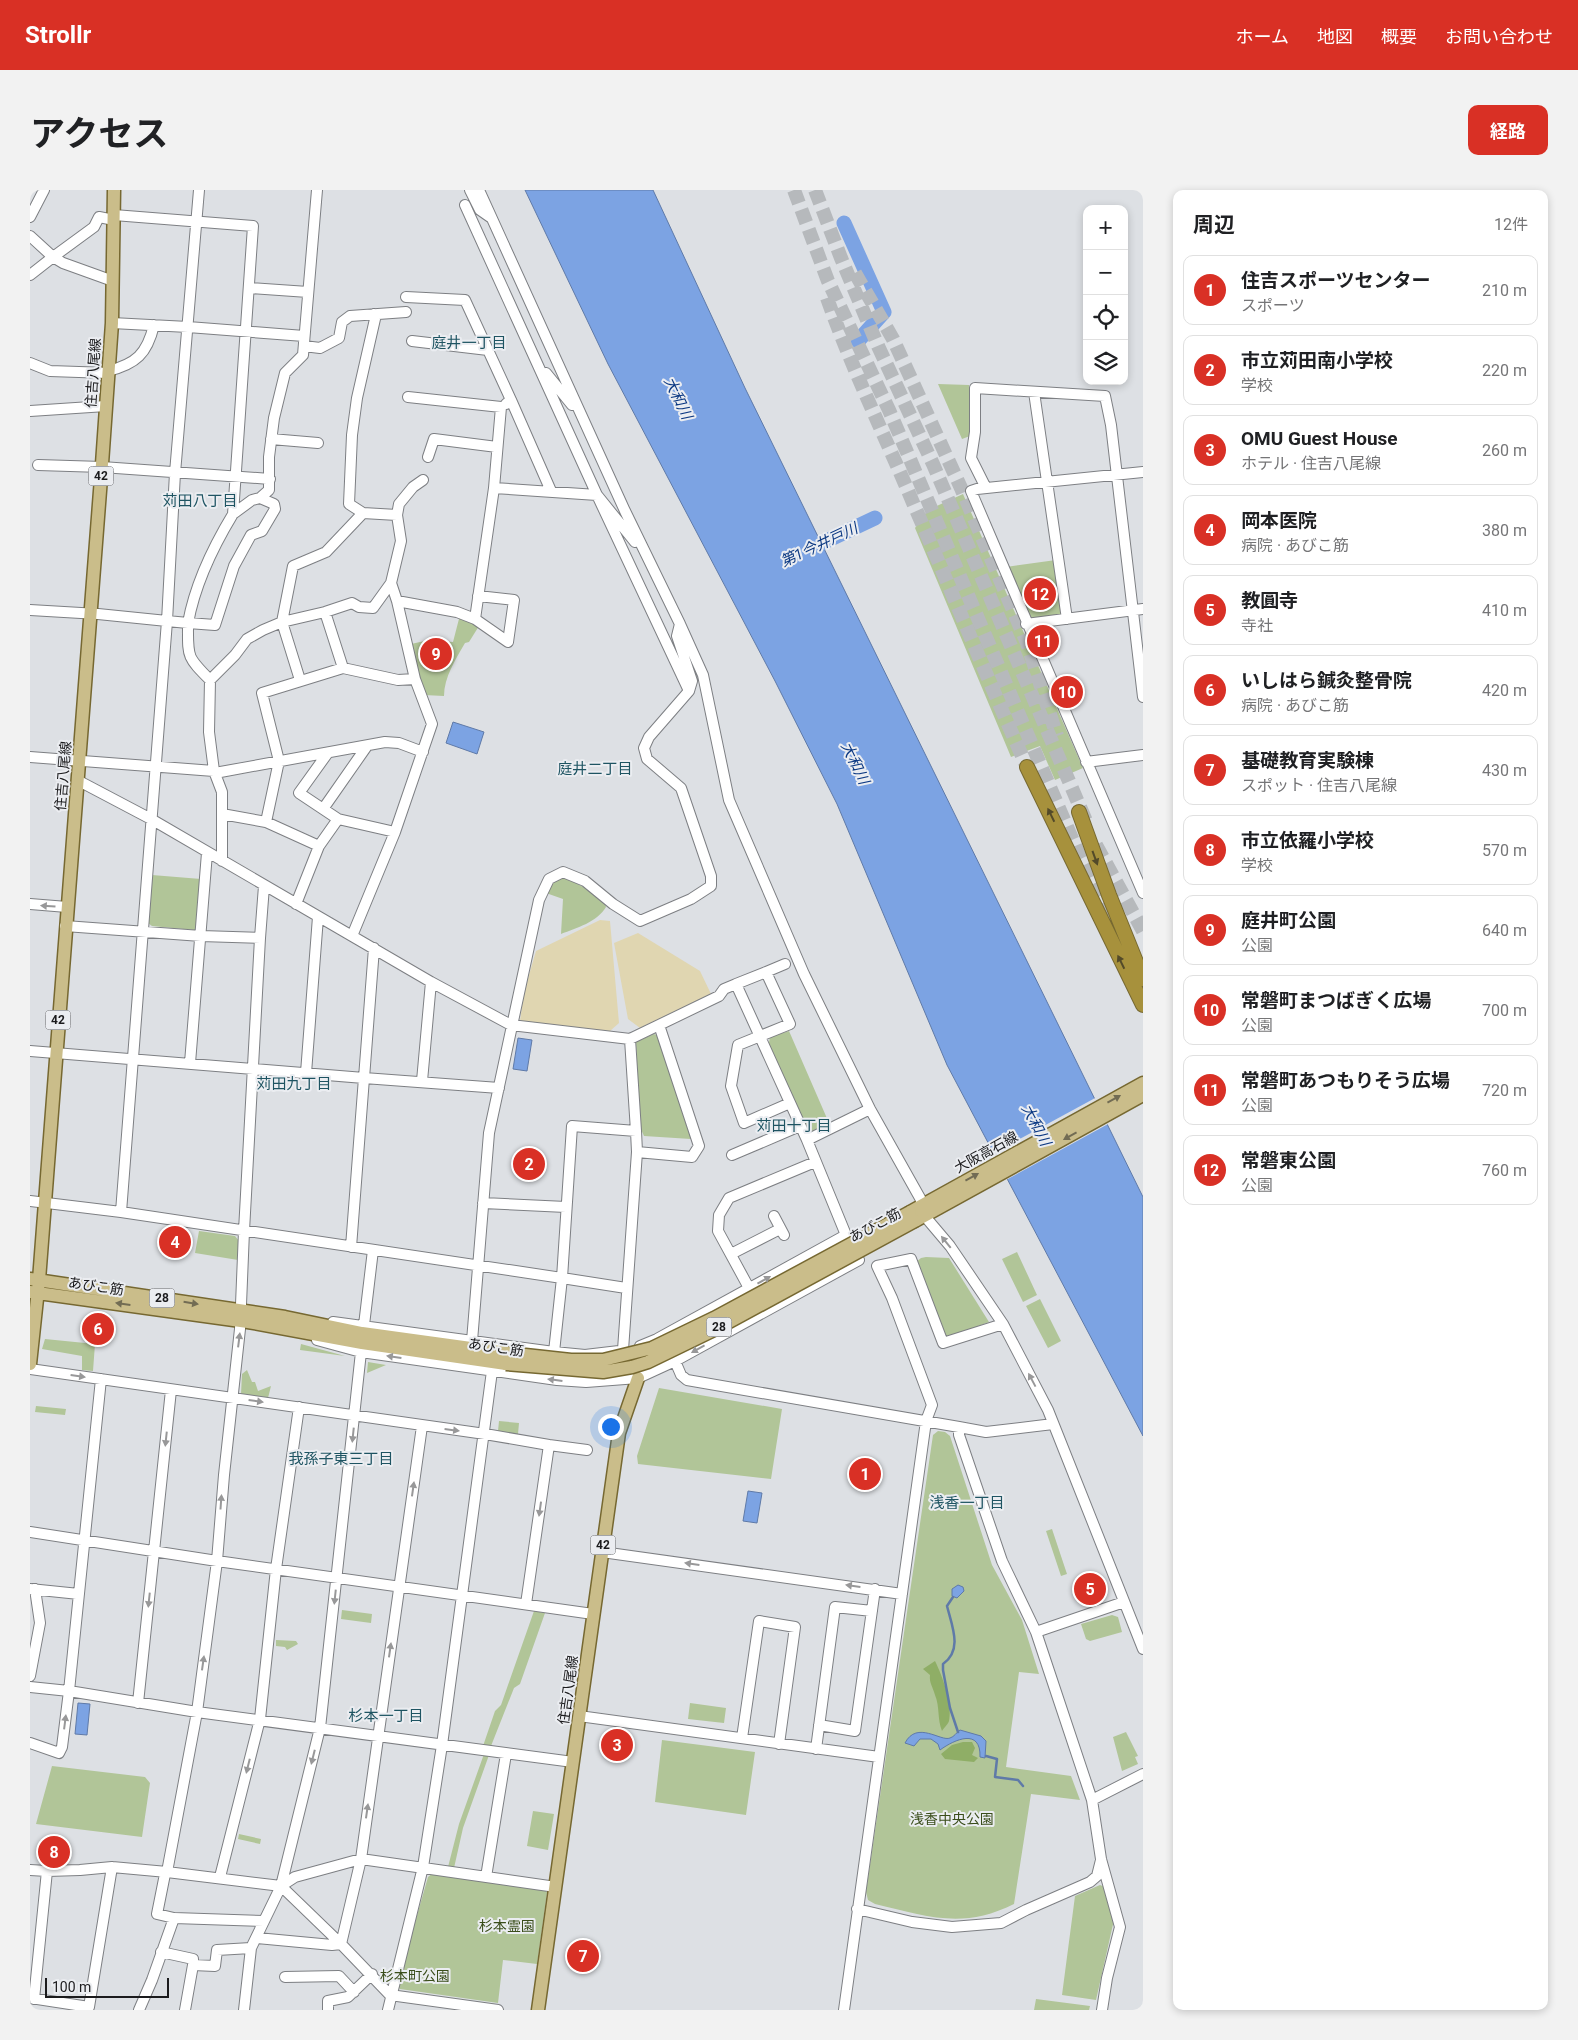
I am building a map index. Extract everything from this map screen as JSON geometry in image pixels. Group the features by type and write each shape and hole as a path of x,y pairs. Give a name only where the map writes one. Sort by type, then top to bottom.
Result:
{"highway":[{"path":"1027,767 1143,1005"},
{"path":"1079,812 1109,895 1143,978"}],"main road":[{"name":"住吉八尾線","path":"30,1364 34,1286 45,1203 55,1052 102,467 112,323 114,190"},
{"name":"大阪高石線","path":"923,1211 1143,1082"},
{"name":"大阪高石線","path":"923,1211 1143,1095"},
{"name":"あびこ筋","path":"34,1286 241,1316 285,1317 362,1333 507,1358 603,1372 648,1362 718,1328 923,1211"},
{"name":"あびこ筋","path":"241,1316 274,1327 362,1343 507,1358"},
{"name":"住吉八尾線","path":"538,2010 619,1432 638,1378"}],"street":[{"path":"30,217 44,190"},
{"path":"121,1212 151,819 157,766 175,474 199,190"},
{"path":"232,514 252,500 260,498 269,490 271,438 285,373 303,355 317,190"},
{"path":"470,190 480,210 492,218"},
{"path":"479,190 645,555 703,675 729,800 804,974 870,1109 923,1211 950,1246 1003,1324 1048,1410 1143,1649"},
{"path":"466,205 597,495 689,691"},
{"path":"30,275 94,227 100,217 253,226 247,332 232,514 217,541 199,584 188,623 188,648 191,661 210,680"},
{"path":"30,236 53,257 63,263 113,281"},
{"path":"249,288 308,292"},
{"path":"406,297 465,300 551,491"},
{"path":"112,323 247,332 304,341 320,348 339,338 342,322 350,316 406,312"},
{"path":"374,314 375,319 357,398 352,435 349,504 363,513 397,515"},
{"path":"30,363 50,371 108,372 136,361 148,342 154,325"},
{"path":"412,340 488,350"},
{"path":"536,361 582,417"},
{"path":"986,488 971,458 975,432 975,388 1105,396 1109,409 1117,475 1138,610 1143,697"},
{"path":"1034,392 1067,618"},
{"path":"408,397 501,407 511,400"},
{"path":"30,411 106,406"},
{"path":"474,620 494,488 501,407"},
{"path":"271,438 318,442"},
{"path":"428,457 434,439 498,446"},
{"path":"38,465 102,467 175,474 270,479"},
{"path":"1143,472 986,488 970,492 1086,762 1138,868 1143,893"},
{"path":"222,861 222,792 214,772 209,732 210,680 235,655 247,639 263,630 282,622 352,604 359,607 372,608 391,583 401,541 397,515 399,504 413,487 423,480"},
{"path":"494,488 597,495 645,555"},
{"path":"30,610 90,613 215,625 234,566 250,536 262,531 275,509 274,504 260,498"},
{"path":"300,680 282,622 294,566 326,552 363,513"},
{"path":"352,936 395,832 432,724 415,679 391,583"},
{"path":"397,601 457,612 474,620 508,642 514,600 478,596"},
{"path":"1026,624 1138,610"},
{"path":"325,612 343,668"},
{"path":"472,1340 489,1133 539,900 549,878 563,872 585,881 613,904 640,921 691,899 711,886 711,876 681,788 647,759 644,748 649,737 689,691 692,681 676,636 680,624"},
{"path":"266,822 279,761 262,693 343,668 398,680 415,679"},
{"path":"30,757 214,772 327,754 385,742 399,743 422,752"},
{"path":"323,809 367,746"},
{"path":"327,754 299,793 338,819 395,832"},
{"path":"1086,762 1143,756"},
{"path":"77,780 151,819 431,982 511,1025 630,1038 719,996 724,989 785,964"},
{"path":"222,814 266,822 319,846"},
{"path":"296,904 319,846 338,819"},
{"path":"190,1063 208,852"},
{"path":"264,886 244,1231 241,1316 217,1561 197,1712 167,1872 157,1914 174,1918 264,1921"},
{"path":"30,904 67,907"},
{"path":"306,1073 318,917"},
{"path":"65,926 201,936 260,938"},
{"path":"351,1247 374,948"},
{"path":"766,972 790,1024 738,1045 731,1086 744,1123 790,1103"},
{"path":"422,1081 431,982"},
{"path":"274,1327 361,1352 557,1380 586,1382 638,1378 675,1361 859,1260 846,1235 816,1162 736,984"},
{"path":"637,1152 692,1157 698,1146 659,1025"},
{"path":"623,1350 637,1152 630,1038"},
{"path":"30,1051 499,1088"},
{"path":"806,1140 870,1109"},
{"path":"554,1352 562,1278 572,1126 636,1130"},
{"path":"739,1155 800,1126"},
{"path":"749,1288 718,1230 720,1215 729,1198 816,1162"},
{"path":"30,1201 121,1212 626,1288"},
{"path":"483,1203 566,1207"},
{"path":"731,1254 782,1232 774,1216"},
{"path":"285,1317 364,1325 554,1352 585,1355 623,1350 649,1342 846,1235"},
{"path":"364,1325 373,1250"},
{"path":"844,2010 926,1421 932,1406 892,1298 877,1266 911,1259 943,1343 1003,1324"},
{"path":"706,1312 716,1313 724,1328 721,1336"},
{"path":"638,1378 649,1342"},
{"path":"248,2010 244,2010 251,1948 281,1886 320,1728 361,1352"},
{"path":"585,1355 580,1373 586,1382"},
{"path":"675,1361 681,1376 687,1380 841,1405 986,1432 1053,1424"},
{"path":"30,1369 587,1450"},
{"path":"388,2010 390,1995 423,1867 442,1745 485,1434 492,1370"},
{"path":"30,1743 59,1753 62,1747 102,1379"},
{"path":"138,1702 171,1390"},
{"path":"220,1877 260,1719 276,1569 299,1407"},
{"path":"341,1944 361,1859 422,1426"},
{"path":"960,1427 959,1435 1002,1561 1036,1632 1092,1800 1101,1859 1120,1927 1107,1978 1102,2010"},
{"path":"526,1604 549,1445"},
{"path":"30,1532 217,1561 337,1576 593,1614"},
{"path":"602,1552 902,1594"},
{"path":"30,1676 40,1624 32,1589 79,1594"},
{"path":"819,1725 855,1731 876,1589"},
{"path":"1036,1632 1124,1602"},
{"path":"816,1749 835,1607 872,1611"},
{"path":"742,1738 759,1621 795,1627 778,1744"},
{"path":"30,1686 197,1712 573,1762"},
{"path":"579,1716 879,1757"},
{"path":"486,1877 506,1754"},
{"path":"1092,1800 1143,1774"},
{"path":"281,1886 295,1878 361,1859 556,1887"},
{"path":"857,1909 912,1922 952,1927 1001,1923 1090,1882 1096,1876 1101,1859"},
{"path":"46,1872 32,1999 89,2009 112,1867"},
{"path":"30,1870 46,1872 112,1867 220,1877 281,1886 372,1974 390,1995 442,2006 498,2010"},
{"path":"139,2010 174,1918"},
{"path":"257,1938 332,1945 341,1944"},
{"path":"193,1965 215,1966 217,1950 251,1948"},
{"path":"161,1952 192,1959 193,1965 185,2010"},
{"path":"328,2010 328,2001 348,1997 372,1974"},
{"path":"286,1977 339,1976 354,1992"}],"green space":[{"path":"938,384 969,385 970,436 962,439"},
{"path":"963,494 1083,768 1055,780 1040,746 1011,757 915,528 928,510"},
{"path":"1056,560 1062,614 1033,618 1028,616 1006,567"},
{"path":"460,615 479,626 469,642 465,643 454,662 448,675 444,696 424,695 411,644 429,640 453,642"},
{"path":"1046,626 1050,652 1044,654 1034,632 1035,628"},
{"path":"1070,682 1076,696 1064,702 1058,688"},
{"path":"152,875 201,879 197,929 152,926 148,923"},
{"path":"565,877 603,898 606,907 592,921 561,934 563,899 546,893 554,879"},
{"path":"789,1031 829,1123 810,1132 806,1130 768,1048 770,1037"},
{"path":"654,1034 659,1036 691,1139 644,1136 640,1127 636,1042"},
{"path":"199,1231 235,1236 239,1241 238,1260 195,1253"},
{"path":"1017,1252 1037,1295 1023,1302 1002,1259"},
{"path":"921,1258 949,1258 989,1322 946,1338 915,1263"},
{"path":"1040,1299 1061,1341 1048,1348 1026,1306"},
{"path":"45,1339 95,1344 93,1371 82,1370 82,1356 42,1349"},
{"path":"301,1344 345,1356 300,1350"},
{"path":"368,1362 386,1365 367,1373"},
{"path":"247,1370 252,1382 255,1382 258,1391 271,1386 268,1398 241,1394 242,1374"},
{"path":"659,1388 782,1409 771,1479 638,1464 637,1456"},
{"path":"36,1406 66,1409 65,1415 35,1412"},
{"path":"499,1421 519,1423 518,1434 498,1431"},
{"name":"浅香中央公園","path":"938,1431 945,1432 950,1436 992,1565 1022,1620 1039,1674 1019,1672 1006,1767 1071,1776 1080,1800 1031,1794 1014,1904 978,1917 961,1919 928,1916 875,1904 868,1900 866,1892 933,1435"},
{"path":"1052,1529 1067,1574 1061,1576 1046,1531"},
{"path":"342,1610 372,1614 371,1623 341,1619"},
{"path":"534,1611 545,1613 520,1684 514,1688 491,1746 483,1746 495,1711 501,1705"},
{"path":"1112,1615 1118,1617 1122,1632 1090,1641 1086,1639 1081,1624"},
{"path":"276,1640 296,1641 298,1644 287,1650 285,1647 276,1646"},
{"path":"935,1661 944,1682 950,1714 949,1721 942,1731 938,1704 930,1675 923,1669"},
{"path":"690,1703 726,1708 724,1723 688,1719"},
{"path":"1126,1732 1138,1756 1135,1757 1138,1764 1122,1771 1113,1737"},
{"path":"662,1740 755,1752 746,1815 655,1802"},
{"path":"972,1742 975,1748 972,1755 978,1758 974,1762 945,1759 941,1754 952,1745"},
{"path":"484,1754 489,1755 463,1828 454,1868 448,1867 459,1824"},
{"path":"52,1766 145,1777 150,1783 142,1837 36,1824"},
{"path":"533,1811 554,1814 548,1850 527,1846"},
{"path":"239,1834 261,1839 260,1844 238,1839"},
{"path":"434,1872 542,1887 547,1892 537,1964 503,1960 498,2003 400,1989 397,1985 428,1877"},
{"path":"1100,1885 1105,1887 1114,1920 1096,2000 1062,1995 1075,1896"},
{"path":"1036,1999 1090,2006 1089,2010 1034,2010"}],"sand":[{"path":"600,920 610,921 619,1023 610,1031 520,1021 524,992 536,951"},
{"path":"638,933 700,971 711,994 640,1028 628,1019 614,943"}],"water":[{"name":"大和川","path":"525,190 653,190 745,388 1143,1197 1143,1436 947,1065 837,804 775,681 608,364"},
{"path":"453,722 484,732 477,754 446,743"},
{"path":"518,1038 532,1040 527,1071 513,1069"},
{"path":"748,1491 762,1493 757,1523 743,1521"},
{"path":"958,1585 963,1587 964,1591 957,1598 952,1596 952,1589"},
{"path":"78,1703 90,1704 87,1735 75,1734"},
{"path":"960,1730 981,1736 986,1741 985,1758 980,1757 979,1748 972,1739 953,1742 940,1750 938,1744 931,1739 920,1739 914,1746 905,1743 910,1736 916,1733 929,1733 946,1738 951,1737"}],"pier":[{"path":"1097,1097 1110,1123 1006,1180 992,1154"}],"waterway":[{"name":"第1今井戸川","path":"844,223 884,312 858,341"},
{"name":"第1今井戸川","path":"803,552 875,518"},
{"path":"953,1597 947,1606 953,1629 954,1645 953,1652 943,1664 943,1670 950,1708 958,1732"},
{"path":"986,1756 997,1759 995,1777 1018,1780 1023,1786"}],"tunnel":[{"path":"794,190 828,281 889,410 1079,855 1101,899 1116,922"},
{"path":"815,190 878,346 933,464 1086,821"},
{"path":"855,273 893,339 961,488 1027,643 1057,736"},
{"path":"827,298 858,377 1027,767"},
{"path":"1096,845 1143,931"}],"place":[{"name":"常磐東公園","path":"1040,594"},
{"name":"常磐町あつもりそう広場","path":"1043,641"},
{"name":"庭井町公園","path":"436,654"},
{"name":"常磐町まつばぎく広場","path":"1067,692"},
{"name":"市立苅田南小学校","path":"529,1164"},
{"name":"岡本医院","path":"175,1242"},
{"name":"いしはら鍼灸整骨院","path":"98,1329"},
{"name":"住吉スポーツセンター","path":"865,1474"},
{"name":"教圓寺","path":"1090,1589"},
{"name":"OMU Guest House","path":"617,1745"},
{"name":"市立依羅小学校","path":"54,1852"},
{"name":"基礎教育実験棟","path":"583,1956"}],"district":[{"name":"庭井一丁目","path":"469,343"},
{"name":"苅田八丁目","path":"200,501"},
{"name":"庭井二丁目","path":"595,769"},
{"name":"苅田九丁目","path":"294,1084"},
{"name":"苅田十丁目","path":"794,1126"},
{"name":"我孫子東三丁目","path":"341,1459"},
{"name":"浅香一丁目","path":"967,1503"},
{"name":"杉本一丁目","path":"386,1716"}],"park label":[{"name":"杉本霊園","path":"507,1926"},
{"name":"杉本町公園","path":"415,1976"}]}
